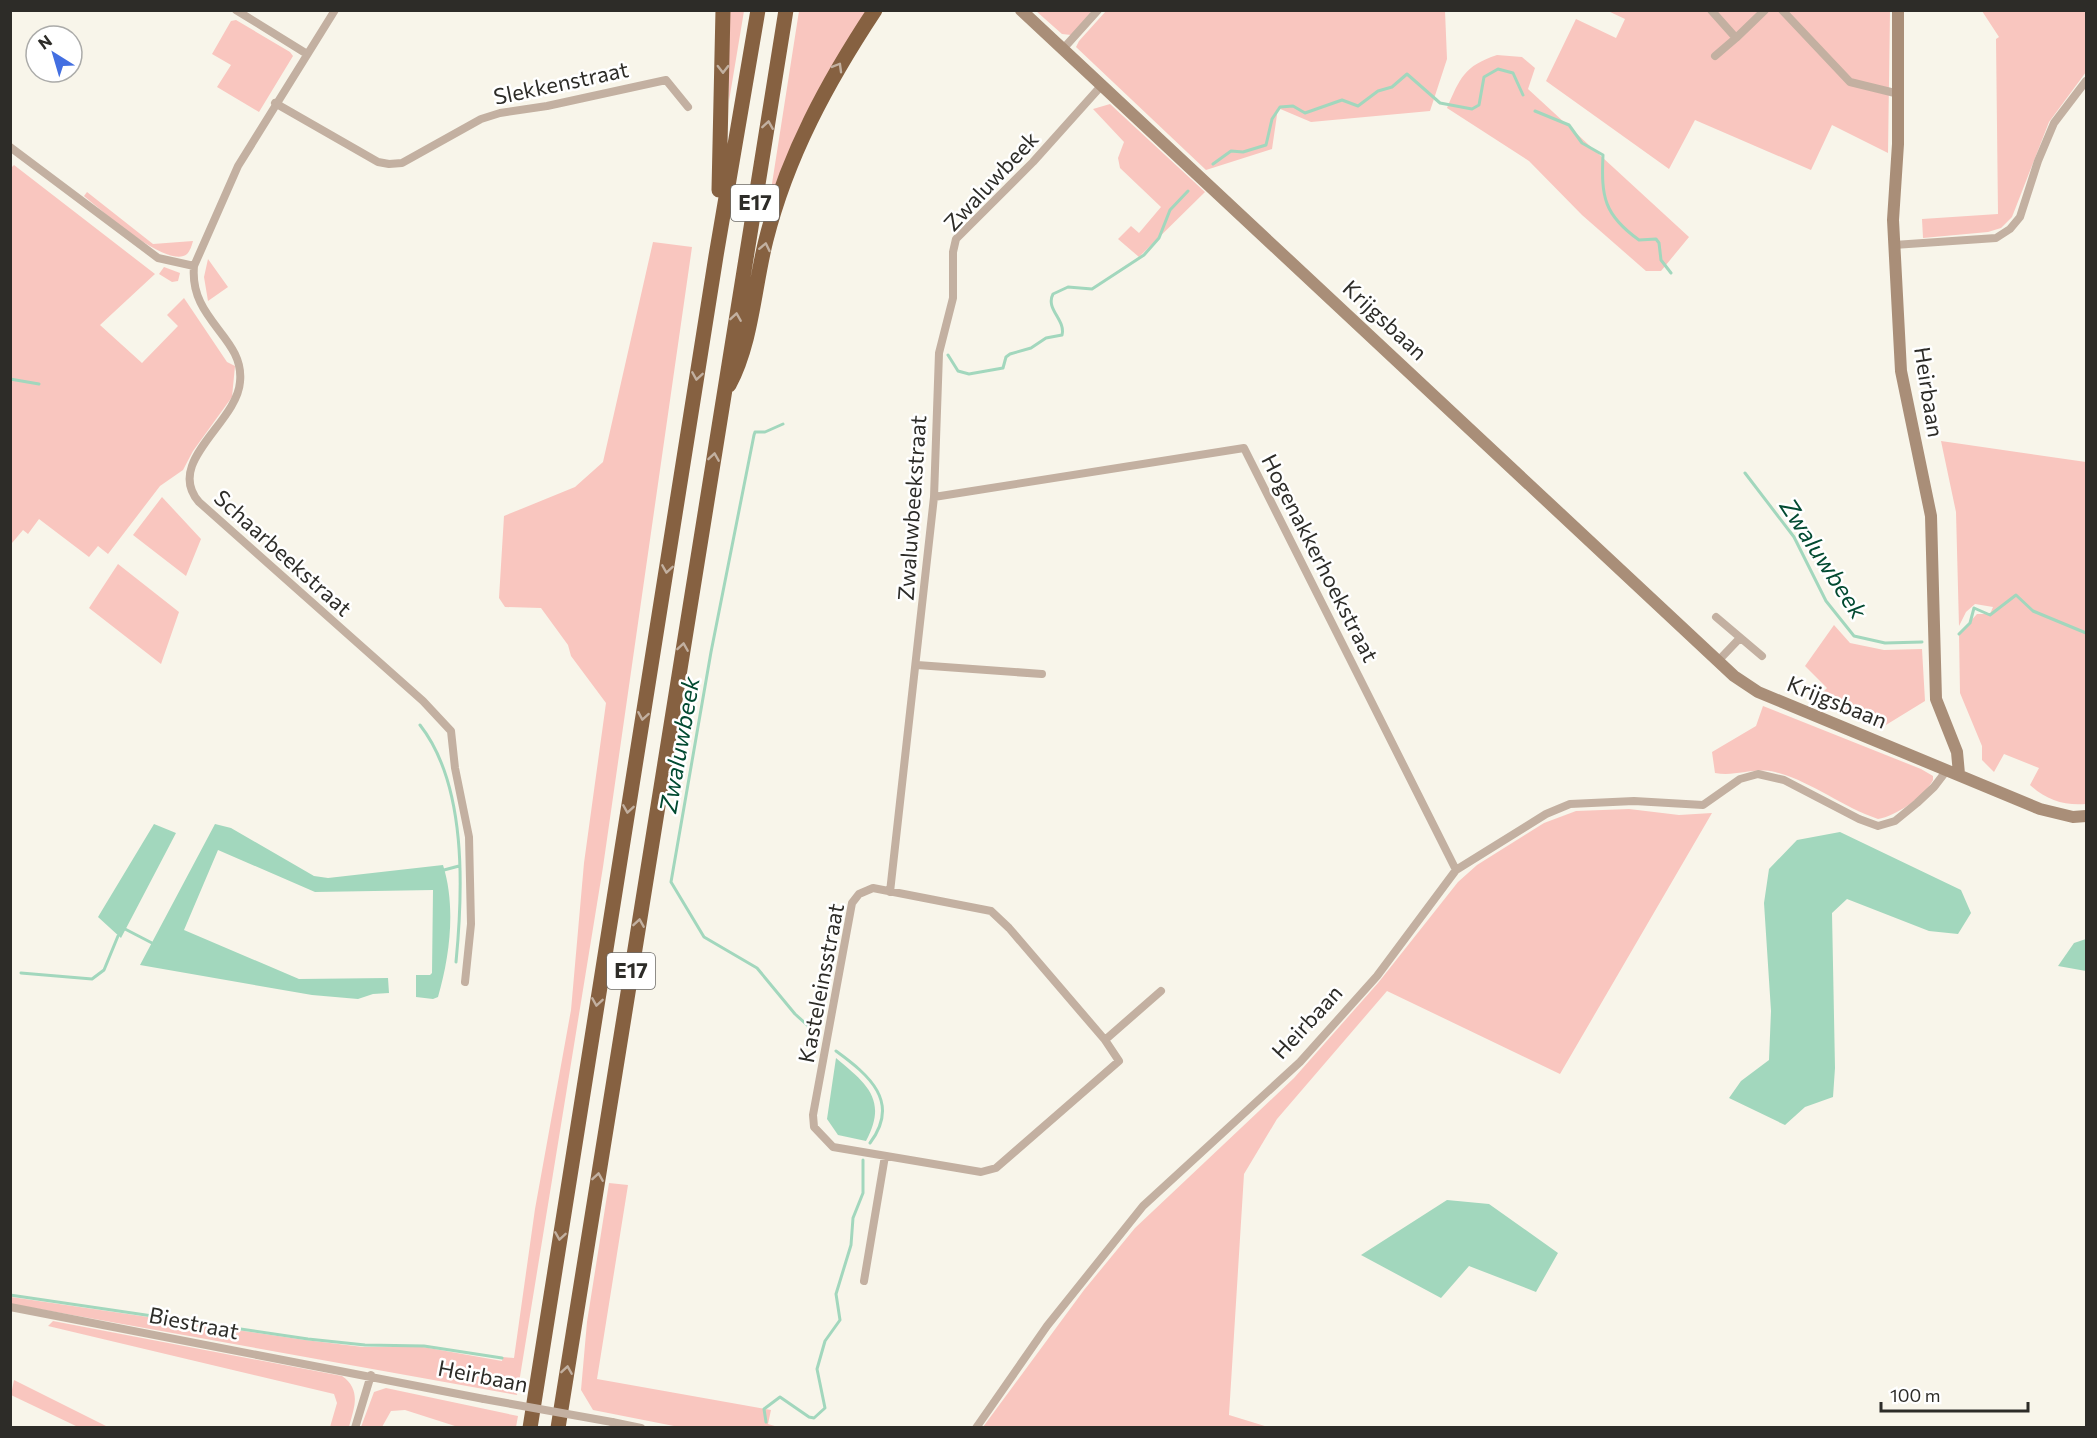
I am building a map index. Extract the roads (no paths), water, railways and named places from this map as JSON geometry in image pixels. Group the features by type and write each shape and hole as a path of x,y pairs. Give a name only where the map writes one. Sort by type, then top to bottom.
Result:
{"highway":[{"path":"716,256 723,97 723,10"},
{"name":"E17","path":"530,1428 716,256 758,10"},
{"name":"E17","path":"558,1428 786,10"},
{"path":"724,396 740,365 766,239 794,157 839,65 876,10"}],"main road":[{"name":"Krijgsbaan","path":"1021,10 1734,676 1758,692 2040,809 2073,817 2086,816"},
{"name":"Heirbaan","path":"1899,10 1894,244 1903,389 1931,516 1936,699 1957,752 1953,772"}],"street":[{"path":"236,10 307,54"},
{"name":"Schaarbeekstraat","path":"335,10 275,103 238,166 194,266 193,283 200,305 232,350 240,370 241,381 234,402 191,466 187,478 191,492 286,581 423,701 451,731 455,768 469,837 471,924 465,982"},
{"path":"1063,49 1098,10"},
{"path":"1711,10 1736,38"},
{"path":"1715,56 1765,10"},
{"path":"1782,10 1850,82 1899,94"},
{"name":"Slekkenstraat","path":"275,103 378,162 389,164 402,163 481,119 500,113 547,106 666,80 688,107"},
{"path":"1894,244 1996,238 2010,229 2020,217 2037,161 2054,123 2086,81"},
{"name":"Zwaluwbeek","path":"939,353 953,298 953,252 956,238 1033,162 1102,85"},
{"path":"10,147 158,258 194,266"},
{"name":"Zwaluwbeekstraat","path":"890,892 934,497 939,353"},
{"name":"Hogenakkerhoekstraat","path":"934,497 1244,448 1456,870"},
{"path":"1716,617 1739,639 1762,656"},
{"path":"1718,662 1739,639"},
{"path":"917,665 1042,674"},
{"name":"Heirbaan","path":"976,1428 1047,1326 1143,1206 1307,1054 1377,976 1456,870 1546,814 1570,804 1634,801 1703,805 1740,779 1758,774 1784,780 1859,819 1878,826 1895,821 1953,772"},
{"name":"Kasteleinsstraat","path":"873,888 991,911 1009,928 1105,1040 1119,1060 996,1168 981,1172 833,1147 814,1127 813,1115 852,903 859,894 873,888"},
{"path":"1105,1040 1161,991"},
{"path":"864,1281 885,1156"},
{"name":"Biestraat","path":"10,1307 371,1375"},
{"path":"355,1428 371,1375"},
{"name":"Heirbaan","path":"371,1375 641,1428"}],"waterway":[{"name":"Zwaluwbeek","path":"1213,164 1231,151 1243,152 1266,145 1272,119 1280,107 1293,106 1305,113 1342,100 1358,106 1378,91 1392,87 1407,74 1440,103 1472,109 1479,105 1484,77 1498,69 1513,73 1523,95"},
{"name":"Zwaluwbeek","path":"1535,111 1569,125 1582,143 1603,155 1604,194 1612,213 1618,222 1639,240 1656,239 1659,243 1661,260 1671,273"},
{"name":"Zwaluwbeek","path":"948,355 958,371 969,374 1003,368 1006,357 1010,354 1031,348 1046,338 1062,335 1061,324 1053,310 1051,299 1053,294 1068,287 1092,289 1144,255 1159,238 1170,210 1188,191"},
{"path":"10,379 39,384"},
{"name":"Zwaluwbeek","path":"783,424 765,432 755,432 754,435 711,652 671,882 704,937 757,968 795,1014 816,1033"},
{"name":"Zwaluwbeek","path":"1745,473 1794,537 1826,601 1854,636 1885,643 1922,642"},
{"name":"Zwaluwbeek","path":"1959,634 1970,623 1974,608 1990,615 2016,595 2033,611 2086,633"},
{"path":"420,725 435,749 454,807 460,871 456,962"},
{"path":"444,870 459,866"},
{"path":"125,929 152,943"},
{"path":"21,973 92,979 104,970 118,936"},
{"name":"Zwaluwbeek","path":"836,1051 860,1070 877,1091 882,1102 879,1128 870,1143"},
{"name":"Zwaluwbeek","path":"766,1422 764,1409 780,1397 809,1417 814,1418 825,1408 817,1369 825,1341 840,1320 836,1294 851,1245 853,1218 863,1193 863,1160"},
{"path":"10,1295 308,1339 365,1345 424,1346 502,1358"}]}
